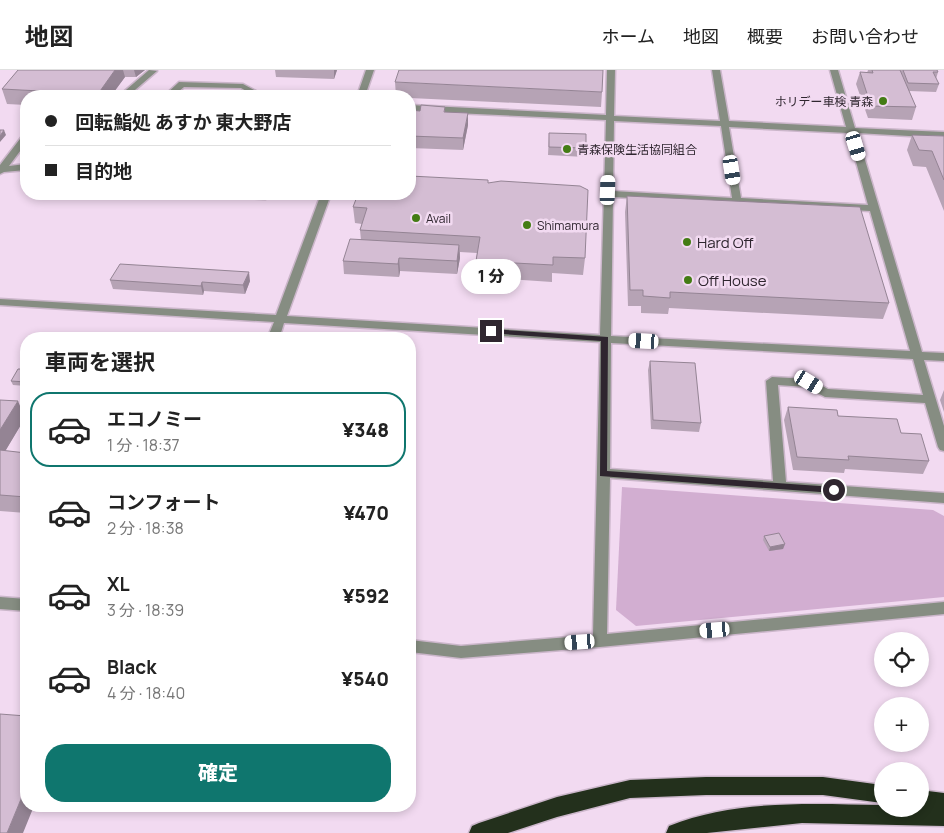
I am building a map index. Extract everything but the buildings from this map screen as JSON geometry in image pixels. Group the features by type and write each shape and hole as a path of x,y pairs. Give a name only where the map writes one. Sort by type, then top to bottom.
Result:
{"highway":[{"path":"479,833 556,807 630,789 823,786 874,793"},
{"path":"929,800 944,802"},
{"path":"676,833 714,821 802,813 944,816"}],"street":[{"path":"363,90 370,70"},
{"path":"600,641 611,70"},
{"path":"716,70 737,201"},
{"path":"834,70 944,447"},
{"path":"130,90 153,71"},
{"path":"175,90 182,84 243,86 250,90"},
{"path":"416,108 944,136"},
{"path":"1,170 20,145"},
{"path":"1,170 20,168"},
{"path":"608,194 875,208"},
{"path":"276,332 324,200"},
{"path":"0,302 281,317 605,339 944,357"},
{"path":"780,486 772,381 809,382 826,392 930,399"},
{"path":"603,473 944,498"},
{"path":"0,603 20,605"},
{"path":"416,647 461,652 600,641 944,608"}],"shaded area":[{"path":"622,487 933,510 944,516 944,597 636,626 616,610"}],"place":[{"name":"ホリデー車検 青森","path":"883,101"},
{"name":"青森保険生活協同組合","path":"567,149"},
{"name":"Avail","path":"416,218"},
{"name":"Shimamura","path":"527,225"},
{"name":"Hard Off","path":"687,242"},
{"name":"Off House","path":"688,280"}],"route":[{"path":"491,331 605,339 603,473 834,490"}]}
